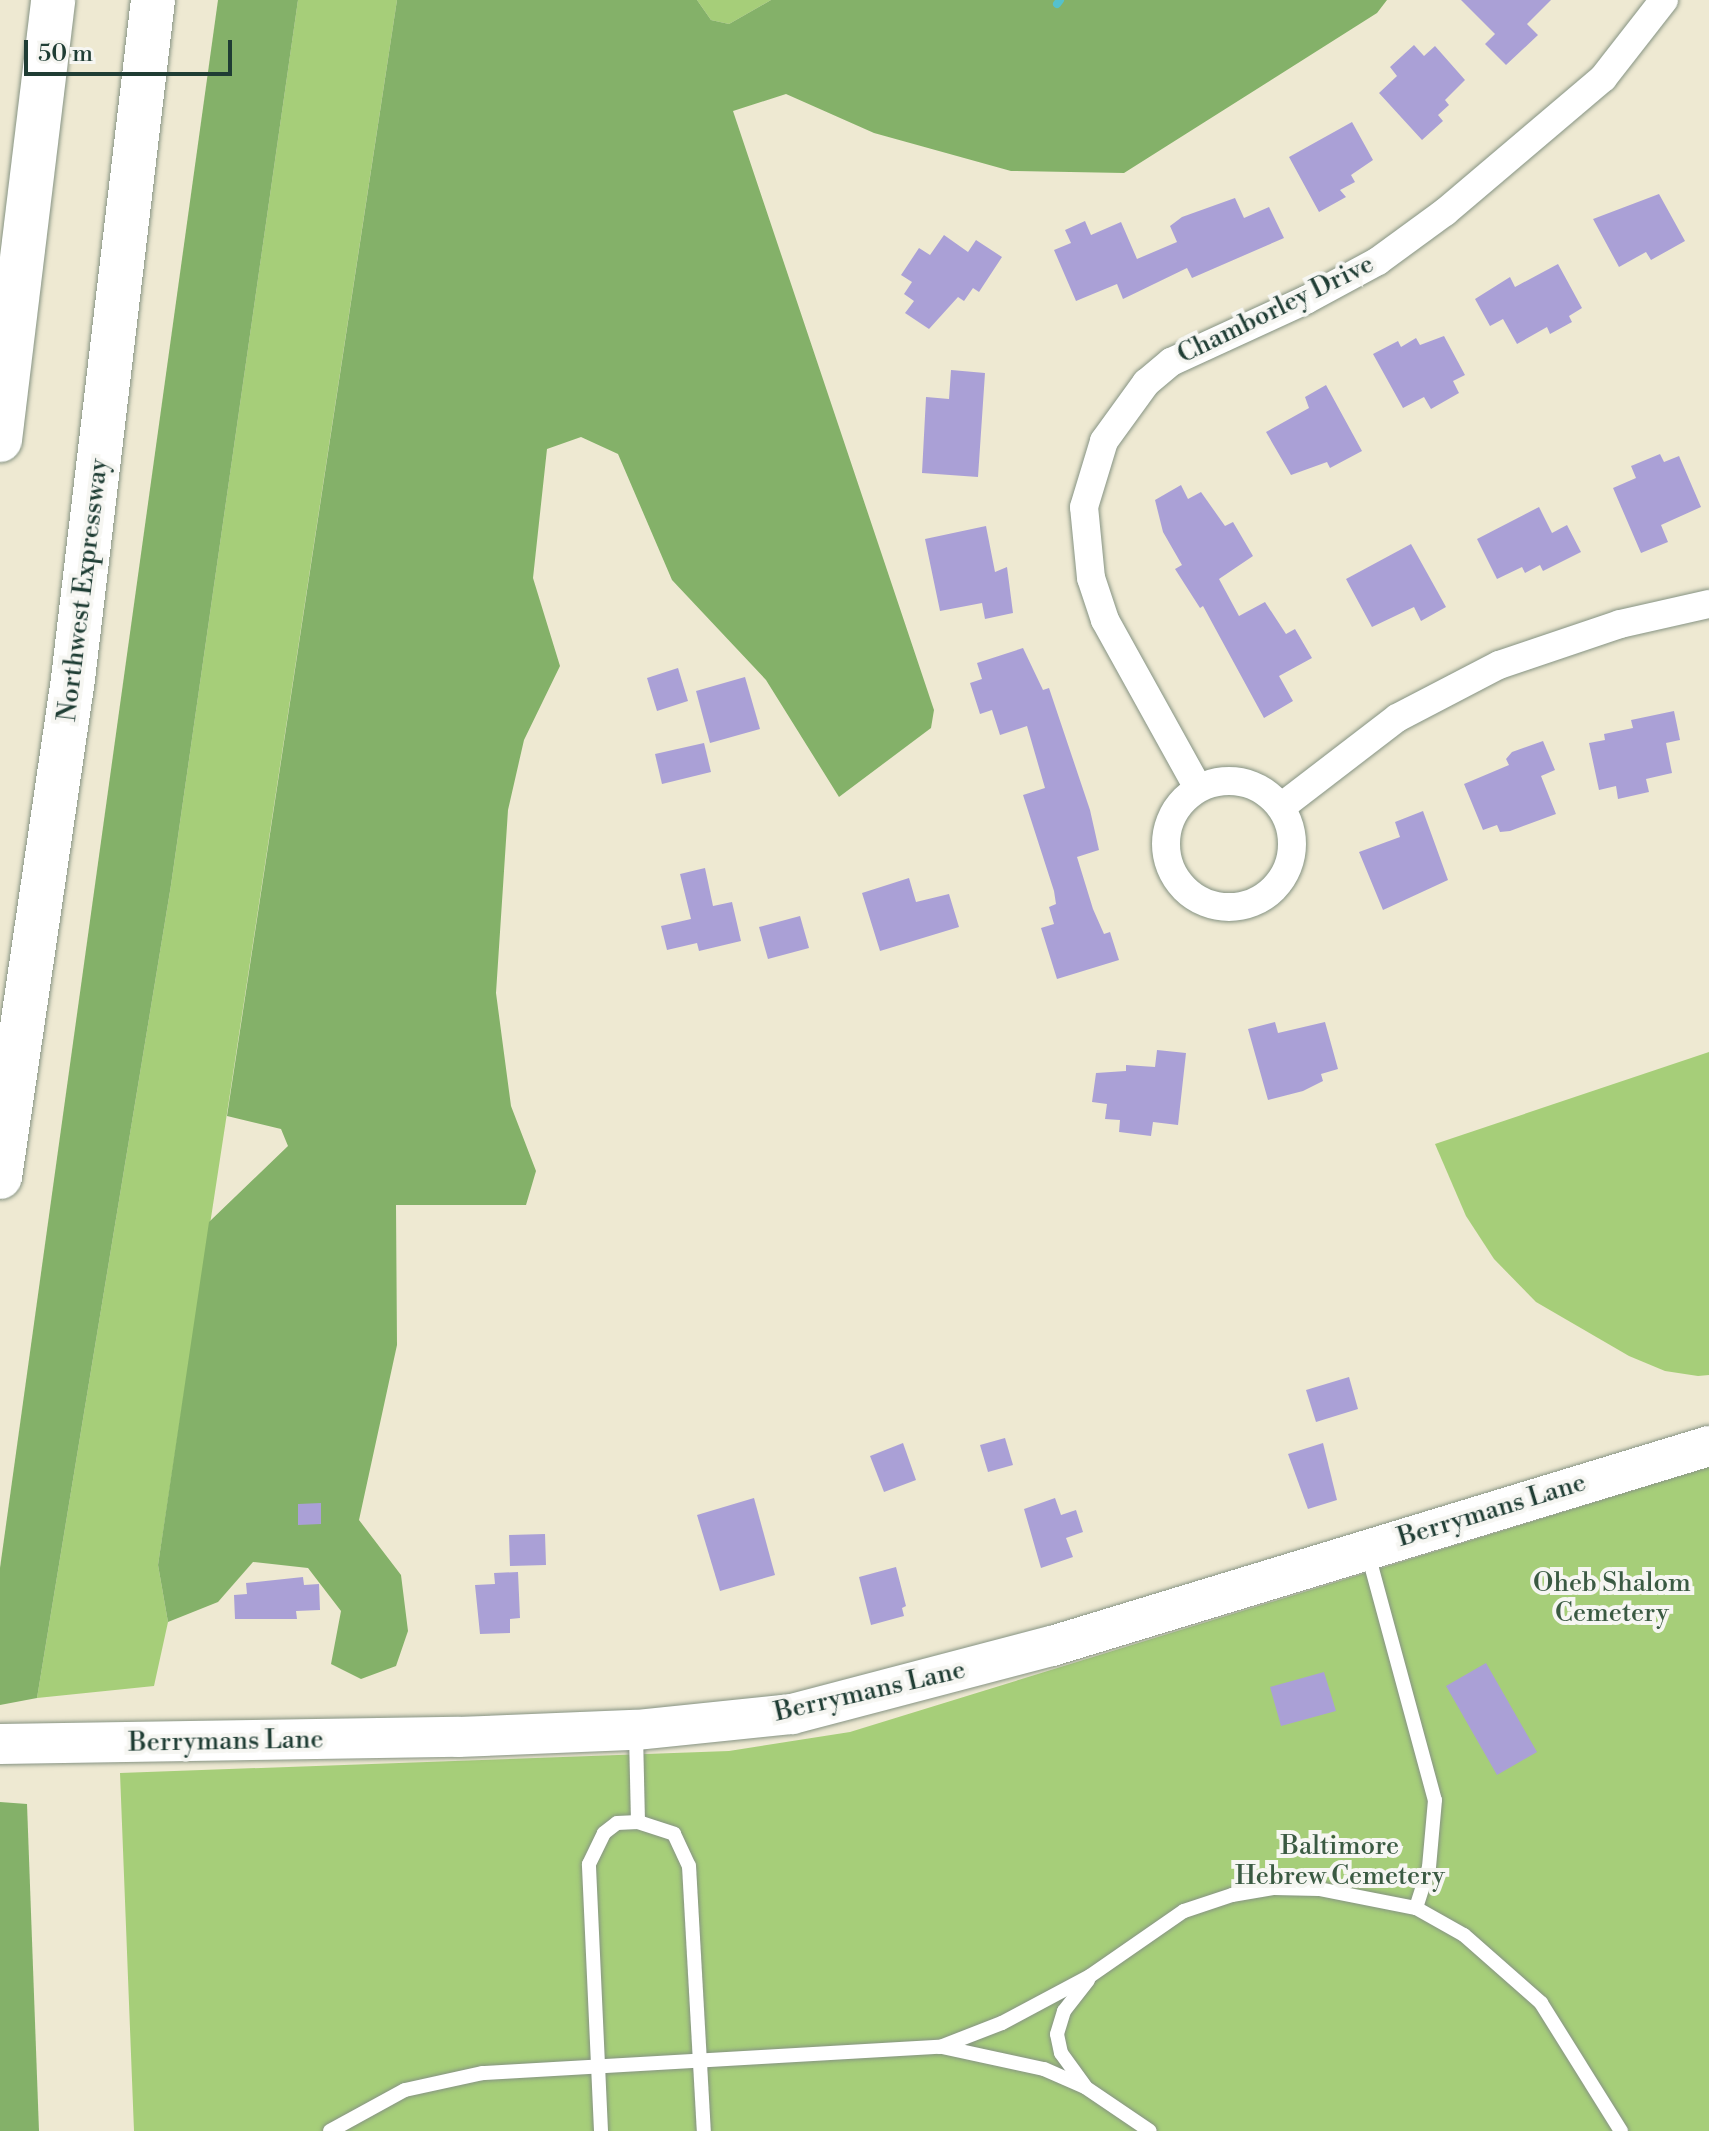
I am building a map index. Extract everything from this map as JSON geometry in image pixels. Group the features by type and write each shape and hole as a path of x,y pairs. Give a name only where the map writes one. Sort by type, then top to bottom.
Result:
{"highway":[{"path":"0,440 53,0"},
{"name":"Northwest Expressway","path":"0,1177 73,679 153,0"}],"street":[{"name":"Chamborley Drive","path":"1198,788 1105,620 1091,578 1084,507 1104,441 1146,383 1171,362 1306,300 1378,261 1445,212 1603,78 1664,0"},
{"path":"1281,807 1397,718 1499,665 1607,627 1709,604"},
{"path":"1223,781 1246,783 1281,807 1291,832 1286,871 1259,900 1222,907 1188,893 1168,863 1170,821 1198,788 1223,781"},
{"name":"Berrymans Lane","path":"0,1744 636,1730 792,1714 889,1693 1709,1446"}],"lane":[{"path":"1366,1549 1435,1800 1431,1856 1416,1908"},
{"path":"636,1730 638,1822"},
{"path":"601,2131 589,1864 604,1833 617,1823 638,1822 674,1834 686,1849 704,2131"},
{"path":"940,2047 1002,2023 1090,1976 1184,1911 1232,1895 1274,1888 1319,1889 1416,1908 1464,1935 1541,2003 1621,2131"},
{"path":"1085,2087 1061,2053 1057,2034 1064,2011 1090,1976"},
{"path":"330,2131 405,2090 446,2078 940,2047 1002,2057 1085,2087 1150,2131"}],"green space":[{"path":"218,0 298,0 171,885 37,1698 0,1705 0,1568"},
{"path":"298,0 397,0 158,1565 168,1622 154,1686 37,1698 171,885"},
{"path":"397,0 697,0 711,20 729,24 771,0 1387,0 1377,13 1124,173 1011,171 874,133 786,94 733,111 934,710 931,728 839,797 766,680 672,580 618,454 581,437 547,449 533,578 560,666 524,740 508,810 496,993 511,1106 536,1171 526,1205 396,1205 397,1345 359,1520 401,1575 408,1631 396,1666 361,1679 331,1664 341,1611 308,1568 253,1562 218,1602 168,1622 158,1565 209,1222 288,1146 281,1129 227,1116"},
{"path":"697,0 771,0 729,24 711,20"},
{"path":"1709,1052 1709,1375 1698,1376 1665,1371 1629,1356 1536,1302 1494,1259 1466,1216 1435,1144"},
{"name":"Baltimore Hebrew Cemetery","path":"1709,1467 1709,2131 134,2131 120,1773 729,1751 850,1732"},
{"path":"0,1802 27,1804 39,2131 0,2131"}],"building":[{"path":"1461,0 1551,0 1527,24 1538,35 1506,65 1485,44 1495,34"},
{"path":"1414,45 1424,56 1435,46 1465,80 1445,100 1449,105 1438,115 1443,121 1422,140 1379,93 1397,76 1390,67"},
{"path":"1352,122 1373,160 1351,175 1355,182 1340,190 1346,197 1319,212 1289,157"},
{"path":"1659,194 1685,241 1651,260 1646,252 1619,267 1593,219"},
{"path":"1235,198 1244,218 1269,207 1284,238 1192,278 1187,268 1123,299 1117,284 1076,301 1054,250 1071,243 1065,230 1085,221 1091,235 1121,222 1137,259 1177,242 1170,226 1182,217"},
{"path":"944,235 968,252 976,240 1002,257 979,292 973,288 964,301 958,297 929,329 905,313 914,301 904,294 912,282 901,275 919,248 930,255"},
{"path":"1558,264 1582,308 1569,316 1572,322 1550,334 1547,327 1517,344 1503,319 1490,326 1475,299 1510,277 1515,287"},
{"path":"1444,336 1465,375 1453,381 1459,393 1431,409 1424,397 1403,408 1373,354 1398,341 1401,347 1416,338 1420,345"},
{"path":"951,370 985,373 978,477 922,473 926,397 949,399"},
{"path":"1326,385 1362,451 1330,468 1327,462 1291,475 1266,432 1309,408 1305,397"},
{"path":"1660,454 1664,462 1679,456 1701,507 1661,525 1668,542 1641,553 1613,488 1636,478 1631,466"},
{"path":"1181,485 1188,499 1201,492 1225,526 1233,522 1253,556 1219,579 1239,616 1265,602 1286,634 1295,629 1312,658 1279,676 1293,701 1264,718 1203,606 1200,608 1175,569 1182,565 1163,532 1155,500"},
{"path":"1539,507 1552,533 1567,525 1581,552 1543,571 1540,565 1525,573 1522,567 1497,579 1477,539"},
{"path":"986,526 995,572 1007,567 1013,613 985,619 982,603 940,611 925,539"},
{"path":"1411,544 1446,607 1421,621 1414,607 1372,627 1346,579"},
{"path":"1023,648 1043,690 1049,688 1090,810 1099,850 1077,857 1093,909 1104,934 1110,932 1119,960 1057,979 1041,928 1054,924 1049,907 1056,904 1054,891 1023,795 1045,788 1027,726 1000,735 992,710 980,714 970,683 982,679 977,663"},
{"path":"678,668 688,701 657,711 647,678"},
{"path":"745,677 760,729 710,743 696,691"},
{"path":"1674,711 1680,740 1666,743 1672,773 1646,779 1649,792 1618,799 1616,786 1599,790 1589,743 1605,740 1604,734 1633,728 1631,720"},
{"path":"1543,741 1555,770 1541,776 1556,814 1510,831 1500,832 1497,825 1483,830 1464,784 1509,765 1506,759 1512,752"},
{"path":"704,743 711,772 662,784 655,754"},
{"path":"1423,811 1448,880 1383,910 1359,852 1400,837 1395,822"},
{"path":"705,868 713,906 732,902 741,941 699,951 697,943 667,950 661,926 691,919 680,874"},
{"path":"909,878 916,902 949,894 959,927 880,951 862,893"},
{"path":"800,916 809,948 768,959 759,927"},
{"path":"1275,1022 1278,1033 1325,1022 1338,1069 1321,1074 1323,1081 1303,1091 1268,1100 1248,1029"},
{"path":"1157,1050 1186,1053 1178,1125 1153,1122 1151,1136 1119,1132 1120,1120 1105,1119 1107,1104 1092,1102 1096,1073 1126,1071 1126,1065 1155,1067"},
{"path":"1349,1377 1358,1409 1316,1422 1306,1390"},
{"path":"1005,1438 1013,1465 988,1472 980,1445"},
{"path":"903,1443 916,1480 884,1492 870,1456"},
{"path":"1323,1443 1337,1500 1308,1509 1288,1454"},
{"path":"754,1498 775,1575 720,1591 697,1515"},
{"path":"1055,1498 1061,1515 1076,1510 1083,1532 1066,1538 1073,1557 1041,1568 1024,1509"},
{"path":"321,1503 321,1524 298,1525 298,1504"},
{"path":"545,1534 546,1565 510,1566 509,1535"},
{"path":"896,1567 906,1606 902,1608 904,1616 871,1625 859,1577"},
{"path":"518,1572 520,1618 510,1619 510,1633 480,1634 475,1585 495,1584 494,1573"},
{"path":"303,1577 304,1585 319,1584 320,1610 296,1611 297,1619 235,1619 234,1595 247,1594 246,1583"},
{"path":"1486,1663 1537,1752 1497,1775 1446,1686"},
{"path":"1324,1672 1336,1711 1281,1726 1270,1687"}],"waterway":[{"path":"1057,4 1060,0"}],"park label":[{"name":"Oheb Shalom Cemetery","path":"1612,1599"}]}
